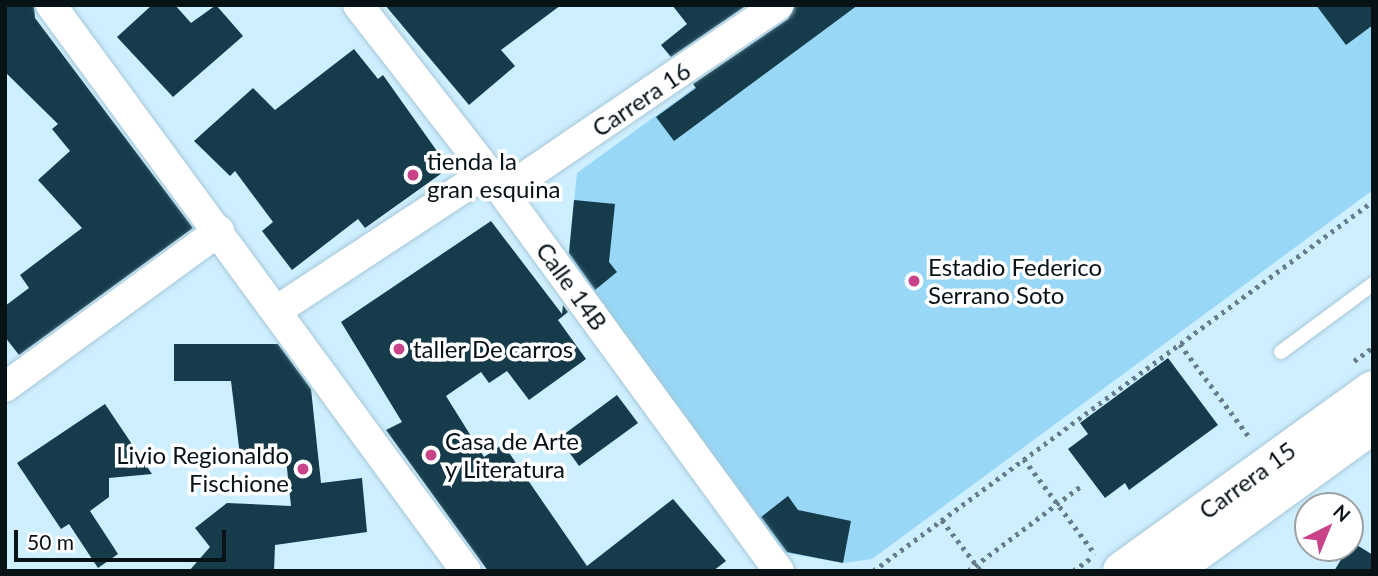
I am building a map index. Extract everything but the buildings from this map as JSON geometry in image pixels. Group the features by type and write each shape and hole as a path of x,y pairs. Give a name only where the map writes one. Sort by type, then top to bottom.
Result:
{"main road":[{"name":"Carrera 15","path":"1108,562 1373,390"}],"street":[{"path":"51,5 219,230 466,571"},
{"name":"Calle 14B","path":"358,5 496,182 779,571"},
{"name":"Carrera 16","path":"276,311 496,182 778,5"},
{"path":"5,387 219,230"},
{"name":"Carrera 15","path":"1170,571 1373,424"}],"lane":[{"path":"1281,352 1373,284"}],"path":[{"path":"873,571 1373,201"},
{"path":"1180,344 1250,438"},
{"path":"1024,460 1057,504 1108,562"},
{"path":"968,571 1082,485"},
{"path":"942,520 981,571"}],"shaded area":[{"name":"Estadio Federico Serrano Soto","path":"808,5 1373,5 1373,190 872,559 843,563 780,552 567,267 577,173"}],"place":[{"name":"tienda la gran esquina","path":"413,175"},
{"name":"Estadio Federico Serrano Soto","path":"914,281"},
{"name":"taller De carros","path":"399,349"},
{"name":"Casa de Arte y Literatura","path":"431,455"},
{"name":"Livio Regionaldo Fischione","path":"303,469"}]}
